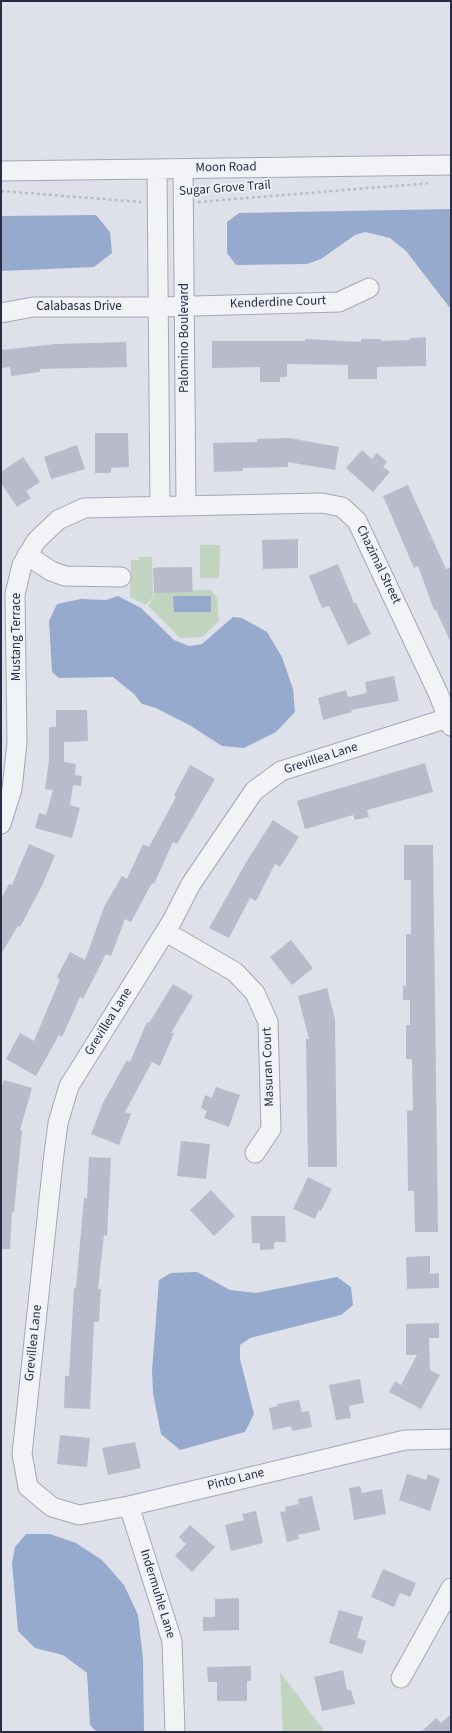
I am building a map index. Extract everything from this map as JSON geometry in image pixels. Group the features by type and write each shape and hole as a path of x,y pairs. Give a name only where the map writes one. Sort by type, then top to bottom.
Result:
{"street":[{"name":"Moon Road","path":"1,171 451,165"},
{"name":"Palomino Boulevard","path":"157,169 160,506"},
{"name":"Palomino Boulevard","path":"184,169 186,506"},
{"name":"Kenderdine Court","path":"158,307 339,302 369,288"},
{"name":"Calabasas Drive","path":"1,313 33,307 158,307"},
{"name":"Chazimal Street","path":"186,506 322,503 342,507 358,521 450,722"},
{"name":"Mustang Terrace","path":"1,824 12,789 17,743 15,594 22,565 27,555 36,541 58,520 84,508 186,506"},
{"path":"27,555 51,571 65,576 121,577"},
{"name":"Grevillea Lane","path":"28,1488 22,1454 58,1123 69,1086 166,932 191,884 254,791 281,771 450,722"},
{"name":"Masuran Court","path":"166,932 235,972 255,993 268,1022 271,1129 255,1153"},
{"name":"Pinto Lane","path":"28,1488 52,1506 79,1515 129,1506 405,1440 451,1439"},
{"name":"Indermuhle Lane","path":"129,1506 172,1641 175,1732"},
{"path":"401,1678 451,1588"}],"path":[{"name":"Sugar Grove Trail","path":"184,202 435,182"},
{"path":"1,191 138,202 157,202"}],"green space":[{"path":"200,545 220,545 219,578 200,578"},
{"path":"138,557 152,557 153,597 146,605 130,597 131,560 138,560"},
{"path":"155,567 192,567 193,590 211,590 217,598 219,621 202,637 180,638 148,606 154,597"},
{"path":"280,1672 325,1732 283,1732"}],"water":[{"path":"451,209 451,420 450,308 406,251 390,238 365,232 355,235 321,259 307,264 236,265 227,253 227,222 239,213"},
{"path":"96,215 110,232 112,253 94,267 1,271 1,216"},
{"path":"118,596 141,608 174,640 189,646 202,644 233,617 242,618 267,632 282,657 293,689 295,712 276,732 244,748 222,746 191,726 156,708 142,704 134,694 113,677 59,678 52,672 49,621 57,604 81,599 106,600"},
{"path":"173,596 211,596 211,612 174,612"},
{"path":"197,1272 230,1290 256,1293 337,1277 351,1287 353,1305 341,1315 250,1338 240,1345 240,1359 254,1414 245,1432 180,1450 161,1434 153,1393 152,1371 159,1280 171,1273"},
{"path":"26,1534 50,1534 76,1543 102,1560 124,1585 138,1615 143,1659 144,1732 97,1732 90,1725 87,1673 63,1655 35,1648 18,1631 12,1563 15,1547"}],"building":[{"path":"426,337 426,366 377,367 377,379 348,379 348,365 287,364 287,377 280,377 280,382 260,382 260,367 212,368 212,341 305,341 305,339 361,342 361,339 381,339 381,341 410,340 410,338"},
{"path":"126,342 127,367 40,369 40,372 11,376 10,367 2,368 1,350 56,344"},
{"path":"95,433 128,433 129,467 111,468 111,473 95,473"},
{"path":"289,438 339,447 335,470 288,462 288,467 243,468 243,471 214,472 213,443 257,442 257,439"},
{"path":"77,445 85,469 51,479 44,457"},
{"path":"362,450 372,459 377,453 387,462 383,467 390,472 373,492 346,468"},
{"path":"23,457 40,482 26,491 31,498 17,507 1,483 1,472"},
{"path":"408,485 446,569 451,567 451,643 436,610 434,610 418,566 414,568 383,496"},
{"path":"298,539 298,568 263,569 262,540"},
{"path":"338,564 354,603 356,603 371,634 348,645 329,606 322,608 309,576"},
{"path":"192,567 192,592 154,593 153,568"},
{"path":"394,676 399,701 351,710 352,712 323,720 318,698 346,690 348,697 367,693 365,682"},
{"path":"56,710 87,710 88,741 64,742 64,762 76,764 75,775 82,776 81,786 73,785 70,805 80,808 72,838 35,828 39,813 46,815 53,790 45,789 49,760 49,727 56,727"},
{"path":"425,763 433,792 367,810 369,817 355,820 353,815 305,829 297,801"},
{"path":"190,765 215,779 177,844 173,842 154,884 152,883 131,922 125,919 111,956 106,954 83,999 80,997 62,1037 59,1035 36,1076 6,1059 20,1033 34,1041 60,979 57,977 70,952 85,960 104,907 122,876 127,879 143,844 149,847 176,797 174,795"},
{"path":"273,820 299,837 280,867 275,864 256,901 250,898 229,938 209,928 248,859"},
{"path":"29,844 55,855 42,886 20,927 18,926 1,954 1,899 9,884 12,885"},
{"path":"404,845 433,845 438,1232 415,1232 414,1191 408,1191 407,1111 413,1110 412,1059 406,1059 406,1025 410,1025 410,1000 403,1000 403,986 406,986 406,934 411,934 411,880 404,880"},
{"path":"291,940 313,968 292,985 270,957"},
{"path":"173,984 193,996 171,1033 174,1033 160,1066 152,1062 125,1112 131,1114 119,1145 91,1134 103,1103 127,1060 130,1062 147,1022 149,1023"},
{"path":"327,988 335,1019 337,1167 308,1167 306,1039 309,1039 298,996"},
{"path":"4,1080 32,1088 20,1130 22,1130 14,1212 12,1212 10,1249 1,1249 1,1090"},
{"path":"216,1087 240,1095 229,1127 204,1118 207,1111 201,1108 205,1095 212,1098"},
{"path":"181,1141 210,1144 206,1179 177,1176"},
{"path":"89,1157 111,1158 107,1236 104,1235 98,1289 101,1289 99,1322 94,1322 90,1409 64,1408 65,1376 69,1376 74,1288 76,1288 84,1198 87,1198"},
{"path":"308,1177 332,1189 321,1211 319,1210 315,1219 293,1209"},
{"path":"211,1190 235,1216 214,1236 190,1210"},
{"path":"251,1216 285,1216 286,1242 274,1242 274,1249 260,1250 260,1243 252,1243"},
{"path":"430,1256 430,1274 439,1273 439,1288 407,1289 406,1257"},
{"path":"439,1323 439,1338 429,1338 430,1370 440,1375 421,1409 389,1392 395,1381 401,1385 417,1355 406,1355 406,1324"},
{"path":"360,1379 364,1403 349,1406 351,1418 336,1420 329,1385"},
{"path":"299,1400 302,1412 309,1411 312,1427 292,1431 291,1426 273,1430 269,1408 278,1406 277,1404"},
{"path":"60,1435 90,1438 87,1467 57,1464"},
{"path":"135,1442 141,1468 108,1475 102,1448"},
{"path":"407,1474 426,1480 428,1474 440,1479 430,1511 399,1500"},
{"path":"360,1486 362,1493 382,1489 386,1514 354,1520 349,1488"},
{"path":"312,1496 320,1530 298,1535 299,1539 287,1542 280,1512 286,1511 285,1507 299,1504 298,1499"},
{"path":"256,1511 263,1543 231,1551 225,1525 244,1520 242,1514"},
{"path":"190,1525 215,1547 192,1572 175,1556 186,1544 179,1537"},
{"path":"383,1569 416,1583 410,1597 400,1593 394,1607 371,1597"},
{"path":"239,1598 239,1630 203,1631 203,1617 215,1617 215,1599"},
{"path":"339,1610 363,1617 357,1638 366,1641 362,1654 329,1643"},
{"path":"251,1666 251,1681 247,1681 247,1701 217,1701 217,1682 208,1682 207,1667"},
{"path":"343,1670 347,1690 351,1690 355,1704 322,1711 314,1677"},
{"path":"451,1714 451,1732 421,1732 436,1718 441,1723"}]}
